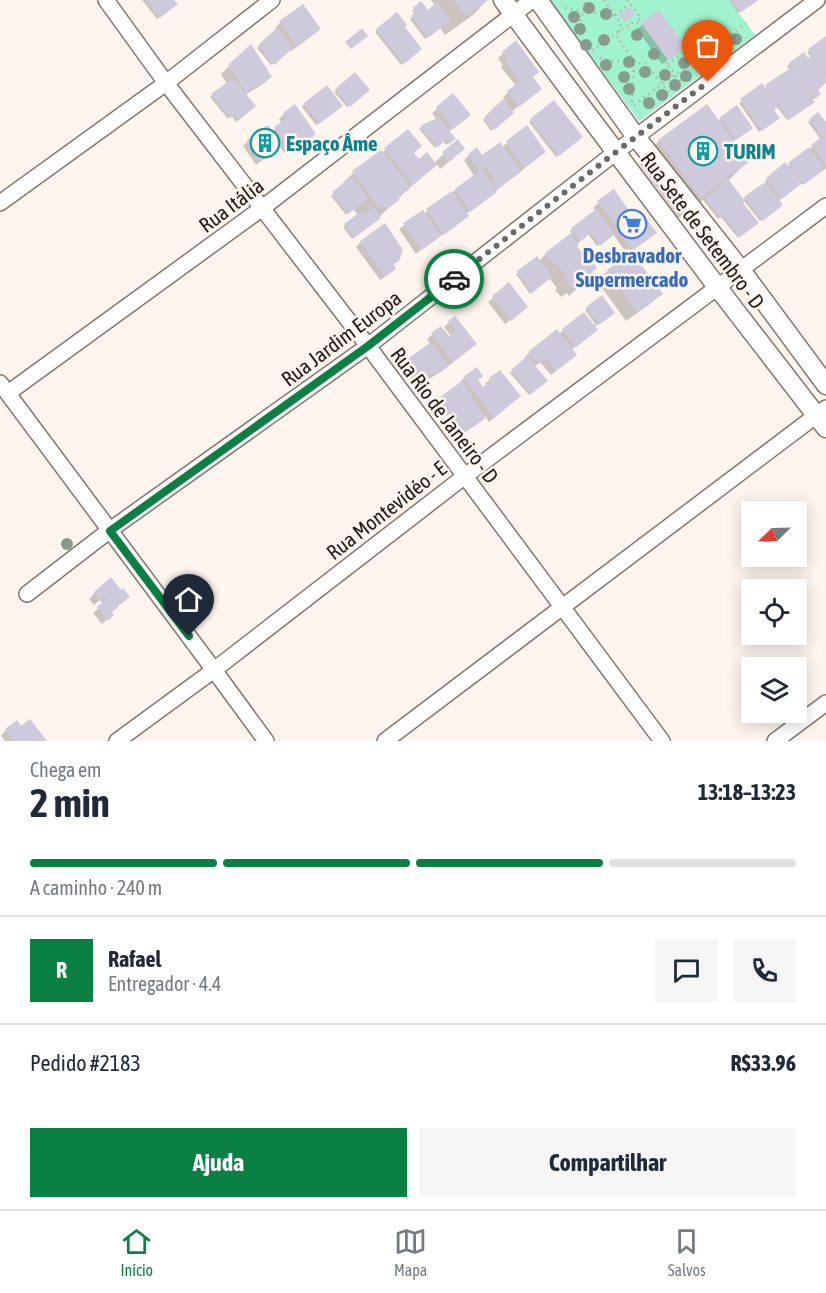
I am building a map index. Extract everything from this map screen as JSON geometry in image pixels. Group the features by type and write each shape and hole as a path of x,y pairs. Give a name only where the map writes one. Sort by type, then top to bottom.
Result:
{"street":[{"name":"Rua Rio de Janeiro - D","path":"106,0 261,209 368,346 662,741"},
{"path":"0,203 166,83 272,0"},
{"name":"Rua Itália","path":"4,388 261,209 508,7 532,0"},
{"name":"Rua Sete de Setembro - D","path":"538,0 636,137 741,270 826,385"},
{"name":"Rua Jardim Europa","path":"27,594 110,531 368,346 616,152 817,0"},
{"name":"Rua Sete de Setembro - D","path":"508,7 718,288 823,417"},
{"name":"Rua Montevidéo - E","path":"117,741 214,670 465,476 826,206"},
{"path":"4,388 266,741"},
{"path":"385,741 563,607 823,417"},
{"path":"775,741 826,703"}],"path":[{"path":"577,33 586,0"},
{"path":"604,0 621,23 617,38 637,63 646,64 672,97"},
{"path":"615,16 629,2 640,17"},
{"path":"557,7 615,16"},
{"path":"633,58 610,62 591,51 640,17"},
{"path":"640,17 636,21 675,75 688,85"},
{"path":"633,58 631,108 746,23"},
{"path":"691,52 717,32 733,51"},
{"path":"667,64 685,51 702,55"}],"green space":[{"path":"551,0 729,0 755,35 639,121"}],"building":[{"path":"146,0 174,0 178,4 160,18"},
{"path":"454,0 488,0 466,16"},
{"path":"732,0 759,0 741,12"},
{"path":"421,1 428,10 437,2 451,20 428,38 411,16 416,12 413,8"},
{"path":"303,4 321,29 297,47 279,21"},
{"path":"629,7 635,15 625,22 619,14"},
{"path":"659,10 686,47 668,60 641,23"},
{"path":"397,12 422,49 404,64 376,29"},
{"path":"277,28 293,48 274,65 258,45"},
{"path":"362,28 368,36 351,49 345,42"},
{"path":"826,36 826,74 808,49"},
{"path":"516,40 539,72 533,77 542,89 519,107 507,91 520,81 505,61 508,59 502,52"},
{"path":"251,44 272,77 246,92 228,65"},
{"path":"804,52 808,58 811,55 826,75 826,83 818,90 821,94 815,99 793,70 815,102 789,120 765,85 792,67 789,63"},
{"path":"355,72 370,90 350,107 335,89"},
{"path":"233,78 256,106 238,121 234,114 231,118 211,94"},
{"path":"762,83 779,107 774,110 780,118 762,131 740,99"},
{"path":"327,85 343,106 319,124 303,104"},
{"path":"453,93 471,115 453,129 436,107"},
{"path":"503,99 514,113 494,130 484,117"},
{"path":"554,100 583,137 559,156 530,119"},
{"path":"295,104 316,134 304,143 302,140 289,149 274,127 286,119 283,113"},
{"name":"TURIM","path":"707,104 749,162 700,198 658,140"},
{"path":"737,105 753,128 736,140 720,117"},
{"path":"818,112 826,122 826,165 811,145 822,137 809,119"},
{"path":"439,117 456,139 449,144 446,140 438,147 420,126"},
{"name":"Espaço Âme","path":"268,125 283,146 262,161 247,140"},
{"path":"527,125 546,152 524,168 506,141"},
{"path":"408,129 422,146 414,153 419,159 427,152 437,165 413,185 384,148"},
{"path":"458,139 465,149 448,162 442,152"},
{"path":"500,142 521,172 497,189 492,181 495,179 485,166 481,169 497,192 470,212 455,189 479,171 468,154 477,147 482,155"},
{"path":"809,147 825,169 805,184 788,163"},
{"path":"381,150 408,183 409,190 400,194 399,200 389,208 378,207 352,171"},
{"path":"785,162 802,183 782,199 766,178"},
{"path":"353,177 368,199 348,214 332,192"},
{"path":"728,179 759,223 740,237 705,198"},
{"path":"765,182 783,205 763,221 744,197"},
{"name":"Desbravador Supermercado","path":"614,189 633,216 640,211 657,233 633,250 597,201"},
{"path":"452,191 469,216 444,235 426,209"},
{"path":"374,207 381,218 354,238 344,224 361,211 364,215"},
{"path":"596,209 615,234 600,246 591,233 581,241 571,228"},
{"path":"423,210 441,236 422,250 403,223"},
{"path":"385,223 403,250 399,261 394,264 396,269 385,277 360,241"},
{"path":"571,233 587,260 590,258 597,268 592,272 594,275 580,286 578,283 572,288 556,263 554,264 545,253"},
{"path":"634,255 663,294 637,312 607,270 620,260 623,264"},
{"path":"537,256 552,277 532,293 517,271"},
{"path":"509,282 528,307 511,321 492,296"},
{"path":"602,295 615,313 599,325 586,307"},
{"path":"584,312 598,330 576,347 562,329"},
{"path":"455,316 477,344 453,362 431,333 441,326 449,336 456,330 448,321"},
{"path":"557,329 577,355 556,371 546,358 538,365 528,352"},
{"path":"431,342 449,366 422,380 406,360"},
{"path":"527,356 548,381 531,394 511,370"},
{"path":"477,367 483,376 478,380 483,387 491,381 489,378 500,370 521,396 494,418 463,377"},
{"path":"462,381 486,418 466,432 452,412 447,416 436,400"},
{"path":"111,577 130,597 111,611 114,615 108,621 97,607 107,598 106,596 100,601 93,593"},
{"path":"30,719 47,741 14,741 5,729 17,720 21,726"}],"way so far":[{"path":"454,279 708,82"}],"place":[{"name":"Espaço Âme","path":"265,143"},
{"name":"TURIM","path":"703,151"},
{"name":"Desbravador Supermercado","path":"632,224"}],"route":[{"path":"189,636 110,531 368,346 454,279"}]}
